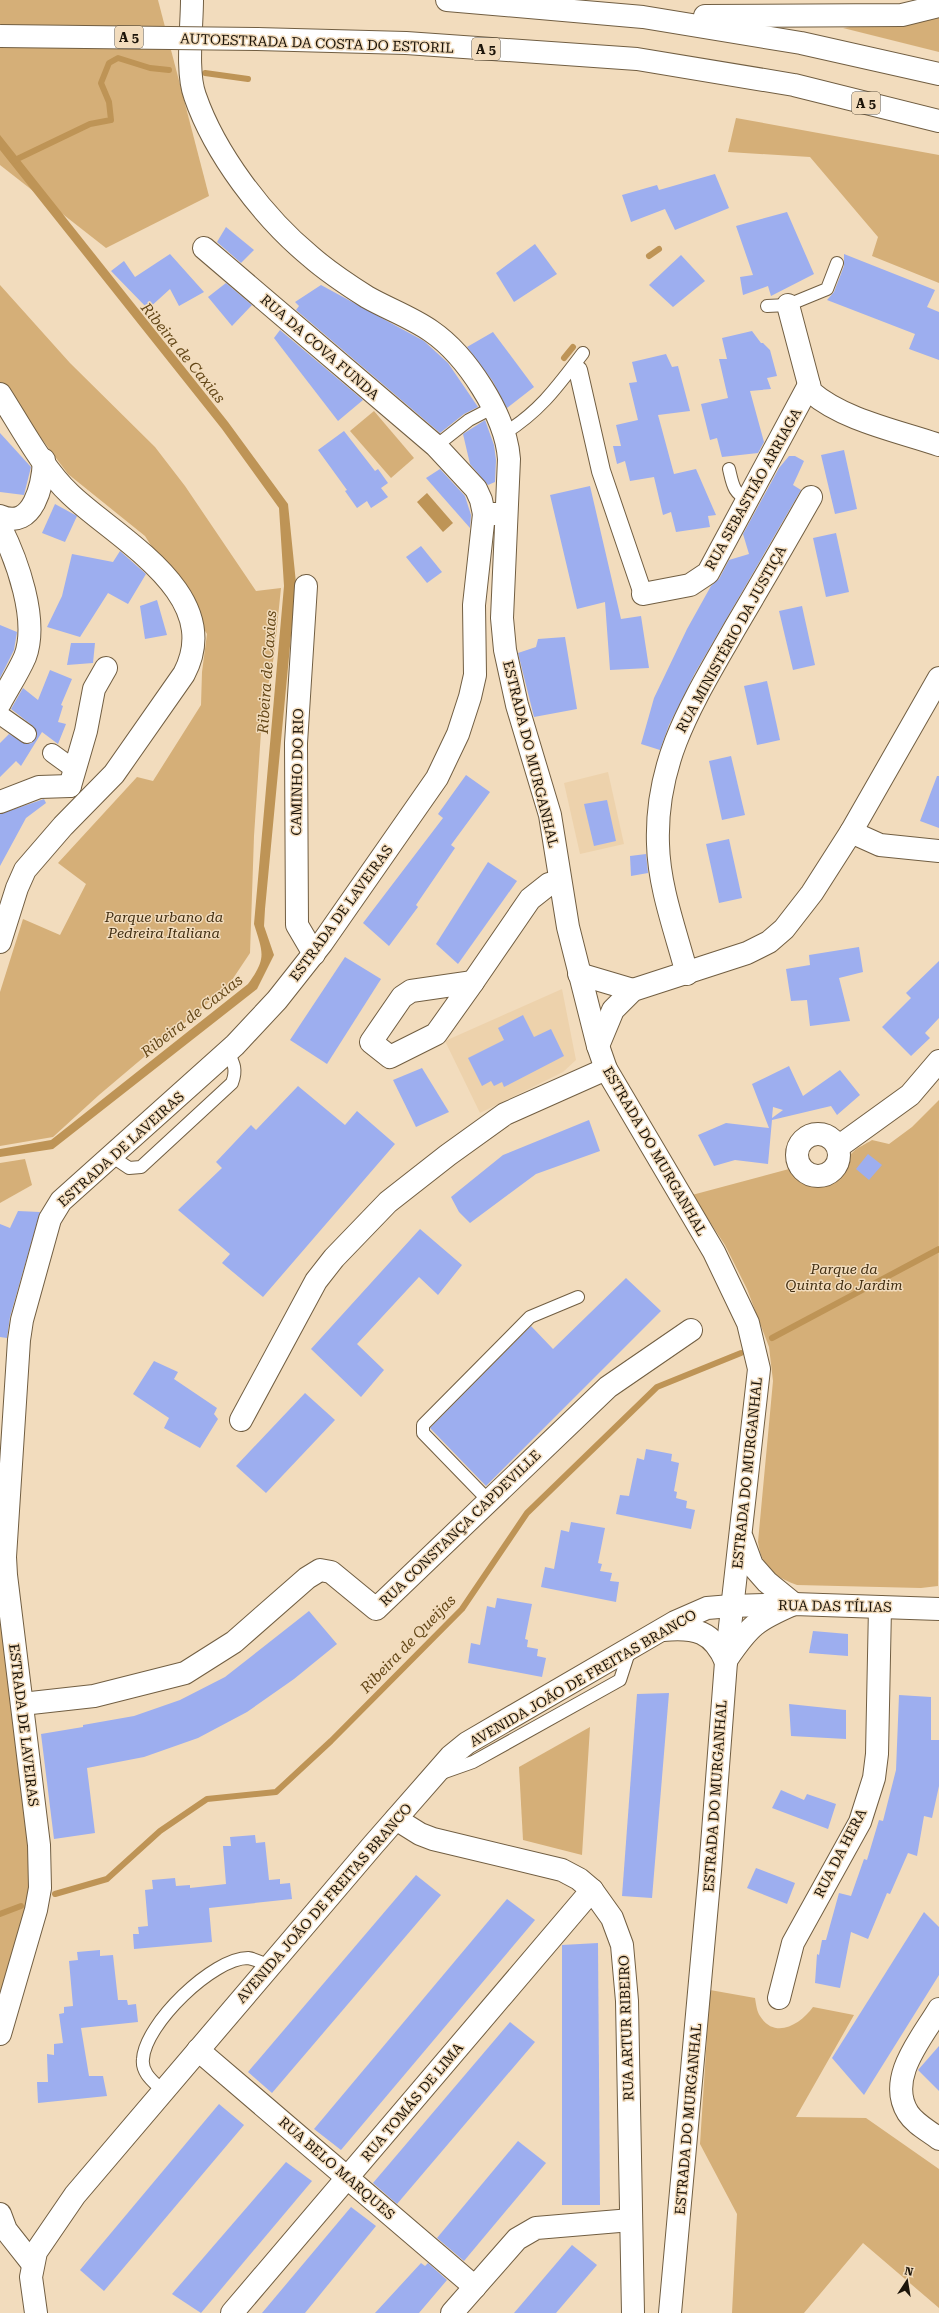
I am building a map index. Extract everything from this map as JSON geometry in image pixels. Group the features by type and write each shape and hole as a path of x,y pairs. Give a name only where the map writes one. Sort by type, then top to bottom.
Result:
{"main road":[{"name":"ESTRADA DO MURGANHAL","path":"192,0 191,78 195,96 224,157 266,214 310,257 367,296 432,331 456,352 494,407 505,433 508,444 509,459 503,637 517,705 550,815 559,881 579,974 598,1046 606,1069 714,1252 748,1323 759,1369 741,1536 731,1606 670,2313"},
{"path":"446,0 643,17 802,43 939,74"},
{"path":"643,17 902,15 939,6"},
{"name":"AUTOESTRADA DA COSTA DO ESTORIL","path":"0,36 257,39 406,44 638,59 794,84 939,121"},
{"name":"RUA DA COVA FUNDA","path":"204,248 436,446 476,489 481,500 484,514"},
{"path":"778,306 809,385 810,392 833,408 939,445"},
{"name":"RUA SEBASTIÃO ARRIAGA","path":"643,594 690,585 708,573 809,385"},
{"path":"0,394 54,477 70,494 138,549 176,590 190,614 195,639 192,660 184,674 114,774 63,826 25,870 17,888 0,942"},
{"path":"0,516 17,518 24,515 32,506 42,488 44,460"},
{"name":"RUA MINISTÉRIO DA JUSTIÇA","path":"687,974 664,886 658,844 660,811 668,764 685,716 811,497"},
{"path":"484,514 506,514"},
{"name":"ESTRADA DE LAVEIRAS","path":"0,2034 40,1888 39,1845 6,1575 6,1557 22,1320 54,1211 61,1201 228,1052 277,1000 314,954 438,778 458,734 470,697 475,675 474,605 484,514"},
{"path":"0,526 16,566 27,608 29,627 25,656 0,703"},
{"name":"CAMINHO DO RIO","path":"306,586 296,743 297,925 314,954"},
{"path":"72,778 86,732 94,689 106,668"},
{"path":"598,1046 613,1010 633,990 687,974 746,953 769,942 784,929 812,893 851,832 939,678"},
{"path":"72,778 88,802"},
{"path":"0,802 39,787 72,778"},
{"path":"851,832 880,845 939,851"},
{"path":"473,982 530,899 538,891 559,881"},
{"path":"579,974 633,990"},
{"path":"838,1147 910,1095 939,1061"},
{"path":"241,1420 316,1281 334,1258 388,1202 448,1155 505,1114 606,1069"},
{"name":"RUA CONSTANÇA CAPDEVILLE","path":"22,1704 94,1696 185,1672 234,1642 306,1578 320,1570 331,1572 376,1609 608,1387 691,1330"},
{"path":"726,1662 743,1635 762,1618 794,1604 767,1582 752,1565 741,1536"},
{"name":"RUA DAS TÍLIAS","path":"731,1606 794,1604 939,1609"},
{"name":"AVENIDA JOÃO DE FREITAS BRANCO","path":"36,2313 31,2277 32,2263 41,2242 75,2195 163,2090 433,1777 467,1743 661,1630 692,1613 707,1608 731,1606"},
{"name":"RUA DA HERA","path":"779,1998 793,1943 860,1822 874,1778 877,1754 880,1607"},
{"path":"661,1630 692,1630 705,1635 719,1646 726,1662"},
{"name":"RUA ARTUR RIBEIRO","path":"396,1819 420,1834 433,1839 562,1870 579,1879 592,1890 612,1918 622,1945 627,2001 633,2313"},
{"name":"RUA TOMÁS DE LIMA","path":"232,2313 592,1890"},
{"path":"939,2009 909,2060 900,2085 908,2113 920,2125 939,2139"},
{"name":"RUA BELO MARQUES","path":"198,2050 348,2176 475,2287"},
{"path":"0,2214 6,2230 32,2263"},
{"path":"452,2313 517,2240 536,2228 631,2220"}],"street":[{"path":"578,370 601,471 643,594"},
{"path":"0,714 27,734"},
{"path":"52,753 72,778"}],"lane":[{"path":"778,306 827,289 837,263"},
{"path":"505,433 527,419 548,399 583,353"},
{"path":"436,446 469,420 494,407"},
{"path":"729,469 734,489 738,495 748,501"},
{"path":"111,1156 129,1168 142,1167 232,1083 236,1075 236,1067 228,1052"},
{"path":"489,1501 423,1433 423,1425 530,1317 578,1297"},
{"path":"163,2090 144,2069 142,2059 157,2025 170,2008 210,1975 235,1960 248,1958 258,1960 270,1967"}],"shaded area":[{"path":"0,135 228,422 288,504 296,583 265,909 264,926 274,955 257,989 53,1149 0,1157 0,1149 51,1140 248,984 258,968 262,955 260,942 254,924 284,586 279,508 222,429 0,150"},
{"path":"427,493 453,523 443,532 417,502"},
{"path":"608,772 624,844 580,854 564,783"},
{"path":"562,989 576,1060 563,1072 480,1113 445,1041"}],"green space":[{"path":"0,0 158,0 209,196 106,248 0,165"},
{"path":"939,14 939,52 843,28"},
{"path":"736,118 939,155 939,283 872,256 878,237 810,157 728,152"},
{"name":"Parque urbano da Pedreira Italiana","path":"0,285 70,363 155,447 185,486 256,591 281,588 274,656 262,717 254,836 250,953 228,986 99,1095 53,1137 0,1146 0,992 23,919 60,935 86,884 58,863 137,777 153,781 201,705 202,672 207,634 145,536 68,474 0,383"},
{"path":"374,411 414,458 391,478 350,431"},
{"name":"Parque da Quinta do Jardim","path":"939,1100 938,1586 921,1588 797,1585 781,1578 770,1570 762,1558 758,1542 773,1381 769,1347 747,1289 725,1245 692,1195 789,1169 800,1179 806,1182 819,1186 825,1185 831,1182 837,1175 848,1157 855,1150 872,1140 889,1144 912,1127"},
{"path":"25,1159 32,1185 0,1203 0,1163"},
{"path":"0,1586 33,1887 0,1998"},
{"path":"590,1727 582,1855 523,1840 519,1767"},
{"path":"710,1990 755,1998 759,2014 766,2023 773,2027 788,2027 795,2024 813,2007 854,2015 796,2117 866,2118 939,2169 939,2308 863,2243 804,2313 732,2313 737,2214 700,2144"}],"building":[{"path":"715,174 729,208 675,230 665,209 631,222 622,195 657,185 659,190"},
{"path":"787,212 814,274 771,296 768,286 743,295 740,277 753,275 736,226"},
{"path":"226,227 254,250 241,263 217,242"},
{"path":"535,244 557,274 514,302 496,273"},
{"path":"170,254 204,292 179,306 170,289 148,309 111,271 124,261 135,277"},
{"path":"844,254 935,290 927,307 939,312 939,360 909,349 915,334 827,300 834,292 844,266"},
{"path":"681,255 705,281 673,307 649,285"},
{"path":"226,283 252,305 232,326 208,297"},
{"path":"321,285 424,341 448,363 478,407 464,414 440,433 296,310 299,306 295,302"},
{"path":"280,330 363,400 338,421 274,338"},
{"path":"752,331 761,343 763,343 770,350 777,376 767,378 771,389 750,391 764,442 758,453 722,457 717,438 710,440 701,404 728,398 719,359 727,359 722,338"},
{"path":"493,332 534,387 507,408 492,380 467,347"},
{"path":"666,354 672,367 678,366 690,411 658,415 674,474 696,469 716,515 708,516 710,527 676,532 671,512 663,515 654,477 630,481 625,461 617,464 613,446 621,446 616,425 638,420 629,383 637,382 632,362"},
{"path":"485,420 494,445 496,460 495,482 488,485 470,464 463,434"},
{"path":"344,431 375,471 378,469 388,483 381,488 388,497 371,508 367,501 357,508 345,491 347,490 318,450"},
{"path":"0,433 31,467 24,495 0,492"},
{"path":"844,450 857,509 835,514 821,455"},
{"path":"789,456 795,456 804,461 793,485 801,490 695,673 669,725 660,750 641,744 654,698 687,629 711,586 719,579 729,560 749,554 743,534 779,468"},
{"path":"440,469 465,496 471,515 470,528 426,478"},
{"path":"590,486 621,619 641,616 649,668 610,670 605,602 577,609 550,495"},
{"path":"55,504 77,516 65,542 42,533"},
{"path":"836,533 849,592 826,597 813,538"},
{"path":"421,546 442,572 427,583 406,557"},
{"path":"120,551 146,574 128,604 108,593 80,637 47,627 62,596 72,554 113,562"},
{"path":"157,600 167,635 145,639 140,606"},
{"path":"802,606 815,665 793,670 779,611"},
{"path":"0,625 17,632 14,650 0,678"},
{"path":"565,637 577,709 534,717 518,653 536,647 538,639"},
{"path":"71,643 95,643 93,663 67,665"},
{"path":"50,670 72,679 61,705 63,706 58,722 66,724 58,744 42,732 21,766 16,761 0,777 0,743 9,734 26,744 32,743 37,735 33,726 11,709 23,688 38,700"},
{"path":"767,681 780,740 757,745 744,686"},
{"path":"731,756 745,815 722,820 709,761"},
{"path":"466,775 490,792 451,845 455,848 416,905 418,907 389,946 363,923 443,818 438,814"},
{"path":"937,776 939,776 939,828 920,821"},
{"path":"44,799 46,803 26,818 0,866 0,814"},
{"path":"607,800 616,841 594,846 584,804"},
{"path":"729,839 742,898 719,903 706,844"},
{"path":"646,854 648,873 631,876 630,856"},
{"path":"488,862 517,881 458,964 436,944"},
{"path":"859,947 863,972 839,978 850,1021 810,1026 807,1000 791,1001 786,969 810,965 809,955"},
{"path":"345,957 381,979 327,1064 290,1040"},
{"path":"939,961 939,1018 925,1033 930,1038 911,1056 882,1027 911,998 906,993"},
{"path":"523,1015 534,1037 551,1029 564,1056 504,1087 502,1082 494,1086 491,1081 482,1086 468,1058 504,1040 498,1028"},
{"path":"789,1066 803,1096 840,1070 860,1095 837,1115 831,1106 772,1120 768,1164 735,1160 714,1166 698,1135 726,1123 769,1128 752,1084","holes":["773,1107 783,1110 772,1118"]},
{"path":"422,1068 449,1112 416,1127 393,1080"},
{"path":"298,1086 345,1125 357,1111 395,1144 263,1297 222,1263 230,1254 178,1210 222,1168 216,1162 251,1125 256,1130"},
{"path":"589,1120 600,1151 536,1174 470,1223 459,1212 451,1197 503,1155"},
{"path":"868,1154 882,1165 869,1180 856,1169"},
{"path":"18,1211 40,1212 10,1317 7,1338 0,1337 0,1224 10,1228"},
{"path":"420,1229 462,1265 438,1295 419,1277 357,1344 384,1370 361,1397 311,1349"},
{"path":"626,1278 661,1311 486,1486 430,1428 531,1326 553,1349"},
{"path":"154,1361 178,1372 174,1379 217,1408 214,1414 218,1419 200,1448 164,1428 169,1418 133,1394"},
{"path":"305,1393 335,1420 266,1493 236,1466"},
{"path":"646,1449 672,1454 671,1461 679,1463 674,1491 677,1492 676,1498 687,1501 686,1508 695,1510 691,1529 616,1514 620,1495 629,1496 637,1458 644,1460"},
{"path":"571,1522 605,1528 598,1563 602,1564 600,1571 612,1573 610,1581 619,1582 616,1602 541,1587 545,1567 554,1569 561,1530 569,1532"},
{"path":"497,1598 532,1604 525,1639 528,1640 527,1647 538,1649 537,1656 546,1658 542,1677 468,1663 471,1643 480,1645 487,1606 495,1608"},
{"path":"309,1611 337,1644 294,1679 247,1712 198,1738 144,1757 87,1768 95,1833 54,1839 41,1734 134,1716 180,1700 225,1677"},
{"path":"813,1631 848,1634 848,1656 809,1653"},
{"path":"669,1693 652,1898 622,1896 637,1694"},
{"path":"899,1695 931,1697 931,1740 939,1740 939,1786 932,1818 924,1816 917,1856 908,1853 890,1894 887,1893 868,1939 851,1932 840,1988 815,1983 817,1954 819,1955 822,1940 826,1940 839,1893 851,1896 864,1859 867,1860 879,1820 883,1821 896,1770"},
{"path":"789,1704 846,1710 846,1739 791,1736"},
{"path":"781,1790 804,1800 807,1794 836,1804 828,1829 772,1808"},
{"path":"255,1835 256,1843 265,1842 269,1880 280,1879 280,1884 290,1883 292,1899 209,1908 212,1942 134,1949 133,1934 139,1934 138,1927 148,1926 145,1890 153,1889 152,1880 175,1878 176,1886 190,1885 190,1888 226,1884 223,1846 231,1846 230,1837"},
{"path":"756,1868 795,1883 787,1904 747,1888"},
{"path":"416,1875 441,1895 272,2093 248,2072"},
{"path":"507,1899 535,1920 341,2150 314,2129"},
{"path":"924,1912 939,1927 939,1975 864,2095 832,2058"},
{"path":"598,1943 600,2205 562,2205 562,1945"},
{"path":"100,1950 100,1956 113,1955 118,2000 127,2000 128,2005 136,2004 138,2022 81,2028 89,2076 103,2076 107,2096 38,2103 37,2082 48,2082 47,2054 54,2055 54,2044 63,2043 59,2014 64,2013 64,2007 73,2006 69,1961 78,1960 77,1952"},
{"path":"510,2022 535,2042 397,2204 373,2183"},
{"path":"939,2046 939,2091 918,2070"},
{"path":"219,2104 244,2125 104,2291 80,2270"},
{"path":"518,2141 546,2163 464,2261 437,2238"},
{"path":"286,2162 312,2181 201,2313 172,2294"},
{"path":"351,2207 376,2226 305,2313 262,2313"},
{"path":"572,2245 597,2265 556,2313 514,2313"},
{"path":"421,2263 425,2266 428,2263 447,2280 419,2313 375,2313"}],"waterway":[{"path":"13,161 90,124 111,120 109,102 101,83 109,63 118,58 150,68 169,70"},
{"path":"205,73 248,79"},
{"path":"649,256 659,249"},
{"path":"564,358 573,347"},
{"name":"Ribeira de Queijas","path":"772,1338 939,1249"},
{"name":"Ribeira de Queijas","path":"55,1894 107,1879 160,1831 207,1799 276,1792 331,1741 462,1609 527,1513 657,1387 741,1353"},
{"name":"Ribeira de Queijas","path":"0,1914 21,1906"}],"water label":[{"name":"Ribeira de Caxias","path":"183,353"},
{"name":"Ribeira de Caxias","path":"267,672"},
{"name":"Ribeira de Caxias","path":"192,1016"}]}
